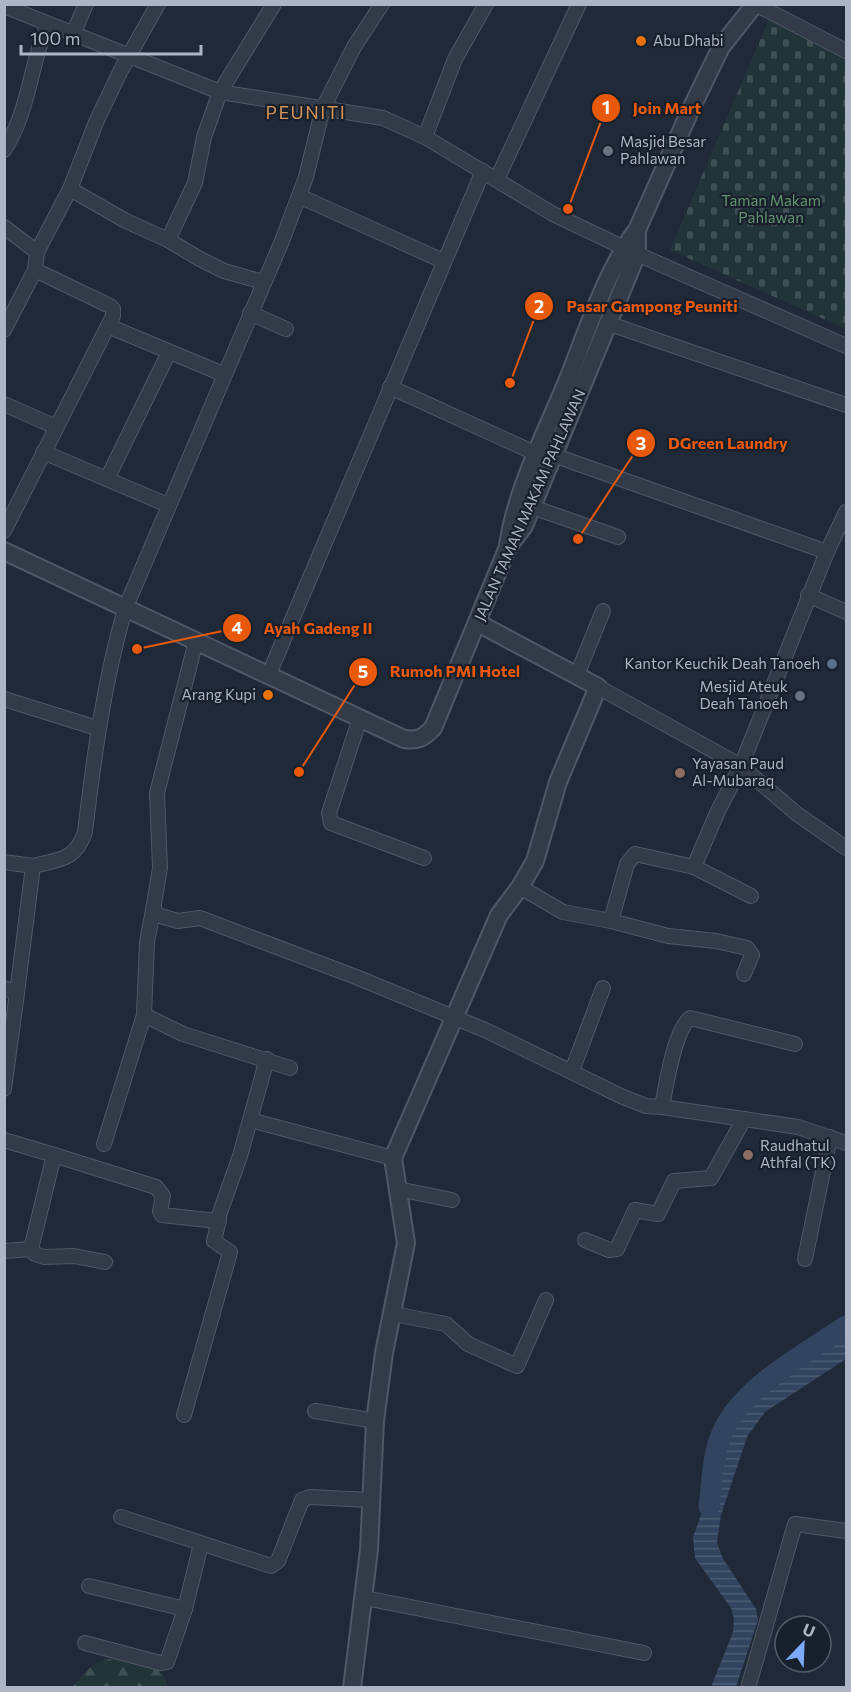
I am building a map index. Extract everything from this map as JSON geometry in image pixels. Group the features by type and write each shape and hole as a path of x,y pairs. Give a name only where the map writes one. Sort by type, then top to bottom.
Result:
{"street":[{"path":"73,34 86,4"},
{"path":"4,330 35,270 37,252 70,189 97,120 121,70 131,56 158,4"},
{"path":"168,240 195,183 204,137 220,92 274,4"},
{"path":"4,862 33,866 73,854 80,846 85,832 97,728 109,667 125,609 299,196 323,108 354,46 382,4"},
{"path":"425,137 455,59 486,4"},
{"path":"497,179 579,4"},
{"path":"755,4 846,51"},
{"name":"JALAN TAMAN MAKAM PAHLAWAN","path":"360,718 404,739 416,741 433,728 508,547 524,526 532,507 545,455 585,357 607,323 637,230 716,57 755,4"},
{"path":"4,6 220,92 383,118 425,137 553,214 630,251 846,346"},
{"path":"4,150 20,123 38,46 47,25"},
{"path":"269,674 483,171"},
{"path":"70,189 126,221 168,240 224,271 264,282"},
{"path":"299,196 443,261"},
{"path":"9,229 45,234"},
{"path":"9,229 37,252"},
{"path":"585,357 630,251"},
{"path":"4,531 113,316 113,309 110,306 35,270"},
{"path":"250,313 286,329"},
{"path":"607,323 846,405"},
{"path":"108,326 223,374"},
{"path":"107,479 169,352"},
{"path":"390,387 545,455 827,552"},
{"path":"4,404 56,427"},
{"path":"43,452 168,505"},
{"path":"508,547 512,516 545,455"},
{"path":"532,507 618,537"},
{"path":"694,867 717,813 741,766 808,595 846,512"},
{"path":"4,552 360,718 329,813 331,823 424,858"},
{"path":"808,595 846,612"},
{"path":"577,675 603,611"},
{"path":"478,623 741,766 797,814 846,848"},
{"path":"104,1144 144,1015 147,942 160,861 157,793 196,641"},
{"path":"352,1688 364,1598 375,1420 406,1243 393,1158 452,1018 499,915 520,887 535,861 558,782 598,687"},
{"path":"4,699 97,728"},
{"path":"611,921 627,864 633,856 694,867 751,896"},
{"path":"4,1089 11,991 33,866"},
{"path":"520,887 563,912 611,921 668,936 717,941 747,948 752,955 744,975"},
{"path":"153,910 160,916 178,921 200,918 286,949 485,1030 622,1097 646,1106 798,1127 846,1143"},
{"path":"572,1071 603,988"},
{"path":"144,1015 183,1034 290,1068"},
{"path":"662,1107 672,1063 685,1023 690,1018 795,1044"},
{"path":"184,1415 230,1252 214,1241 267,1059"},
{"path":"585,1240 609,1250 617,1249 635,1210 658,1214 674,1181 711,1178 744,1119"},
{"path":"250,1120 393,1158"},
{"path":"806,1259 830,1137"},
{"path":"4,1140 156,1187 163,1196 160,1212 162,1215 215,1222 219,1220"},
{"path":"31,1249 54,1155"},
{"path":"398,1189 452,1200"},
{"path":"4,1251 31,1249"},
{"path":"31,1249 35,1254 44,1257 74,1256 105,1262"},
{"path":"393,1314 446,1324 468,1344 517,1366 546,1300"},
{"path":"315,1412 375,1420"},
{"path":"121,1517 271,1566 278,1561 300,1503 306,1498 370,1500"},
{"path":"748,1688 795,1524 846,1531"},
{"path":"85,1643 164,1664 170,1659 201,1544"},
{"path":"90,1586 185,1609"},
{"path":"364,1598 644,1653"}],"green space":[{"name":"Taman Makam Pahlawan","path":"770,17 846,55 846,329 670,250"},
{"path":"124,1657 160,1669 167,1687 72,1688 94,1665"}],"water":[{"path":"846,1333 846,1359 765,1412 747,1437 721,1515 717,1542 722,1557 756,1609 758,1620 736,1687 711,1687 733,1632 734,1619 731,1608 695,1558 693,1537 736,1416"}],"waterway":[{"path":"709,1507 717,1446 729,1420 741,1403 774,1374 846,1326"}],"place":[{"name":"Abu Dhabi","path":"641,41"},
{"name":"Masjid Besar Pahlawan","path":"608,151"},
{"name":"Join Mart","path":"568,209"},
{"name":"Pasar Gampong Peuniti","path":"510,383"},
{"name":"DGreen Laundry","path":"578,539"},
{"name":"Ayah Gadeng II","path":"137,649"},
{"name":"Kantor Keuchik Deah Tanoeh","path":"832,664"},
{"name":"Arang Kupi","path":"268,695"},
{"name":"Mesjid Ateuk Deah Tanoeh","path":"800,696"},
{"name":"Rumoh PMI Hotel","path":"299,772"},
{"name":"Yayasan Paud Al-Mubaraq","path":"680,773"},
{"name":"Raudhatul Athfal (TK)","path":"748,1155"}],"district":[{"name":"PEUNITI","path":"306,113"}]}
